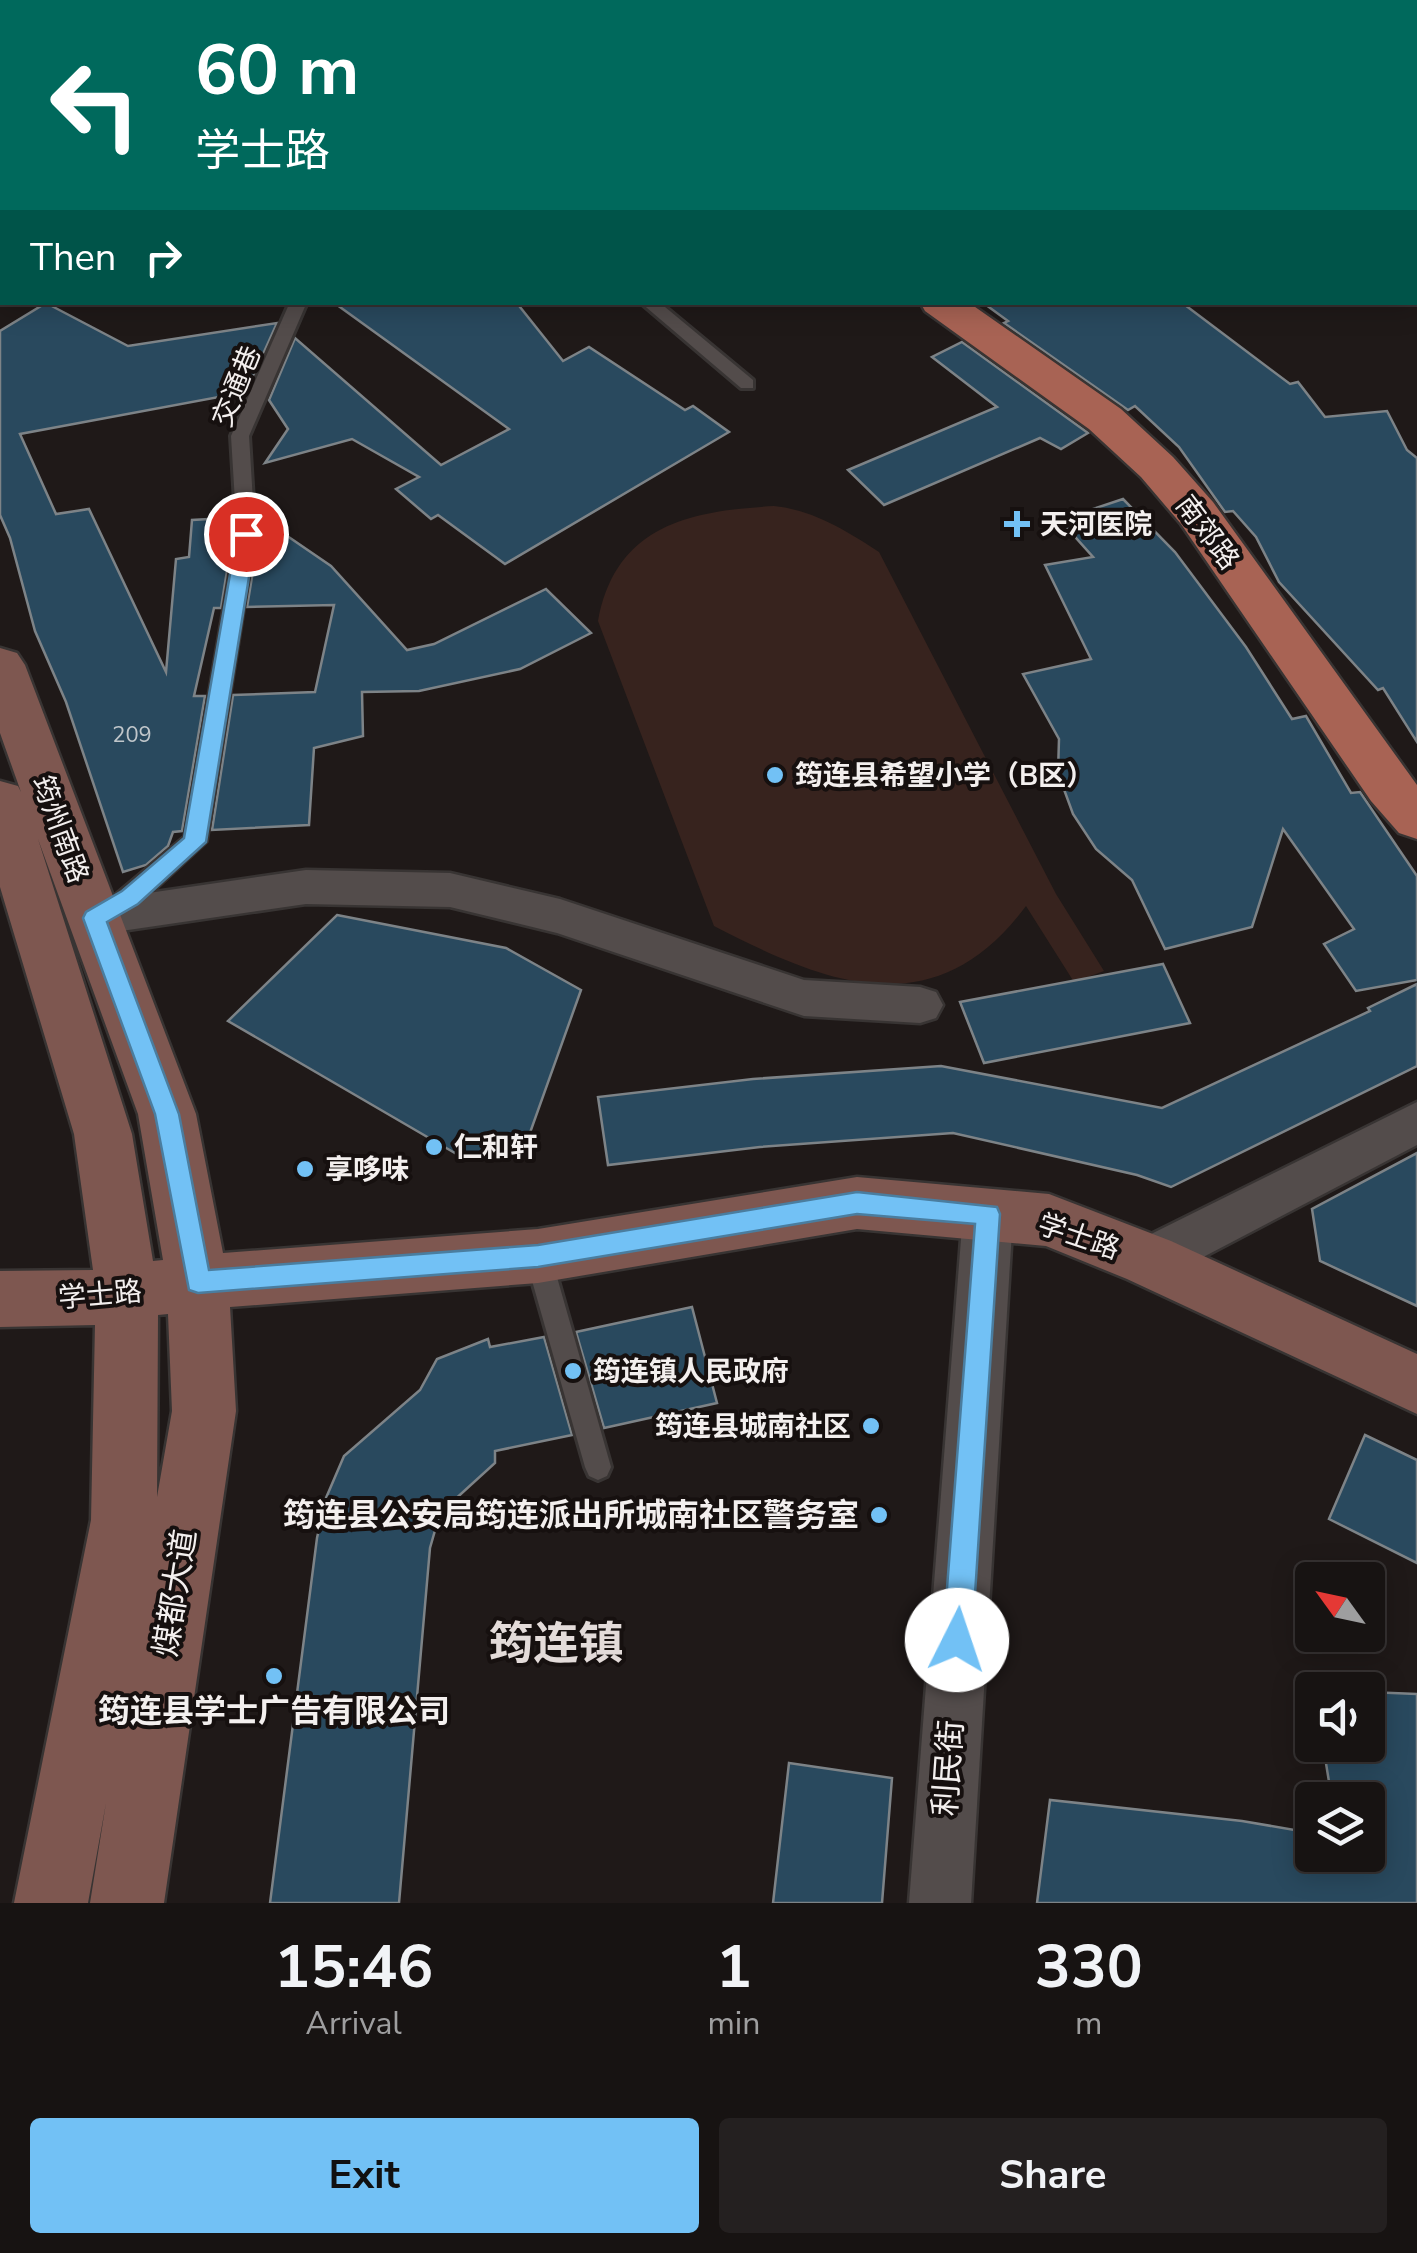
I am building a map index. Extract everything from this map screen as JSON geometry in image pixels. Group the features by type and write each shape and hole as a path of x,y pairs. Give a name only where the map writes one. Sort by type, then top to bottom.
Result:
{"main road":[{"name":"南郊路","path":"944,305 1106,418 1157,467 1197,513 1389,788 1417,819"},
{"name":"筠州南路","path":"0,666 167,1114 198,1282"},
{"name":"筠州南路","path":"0,800 103,1134 127,1294"},
{"name":"学士路","path":"0,1298 127,1294 198,1282 538,1256 857,1203 1049,1220 1149,1260 1417,1385"},
{"name":"煤都大道","path":"128,1903 204,1411 198,1282"},
{"path":"51,1903 124,1520 127,1294"}],"street":[{"path":"94,918 306,887 450,890 560,916 804,998 920,1005"},
{"path":"1149,1260 1417,1122"},
{"name":"利民街","path":"940,1903 988,1214"}],"lane":[{"name":"交通巷","path":"94,918 130,898 195,842 246,534 240,436 298,305"},
{"path":"652,305 747,384"},
{"path":"538,1256 598,1467"}],"shaded area":[{"path":"774,506 816,517 879,552 1056,894 1104,971 1074,982 1026,906 991,944 955,969 917,981 879,984 839,978 798,965 714,926 598,621 607,589 621,563 661,529 713,513"}],"building":[{"path":"43,305 50,305 128,346 277,323 246,392 20,434 56,514 89,509 166,672 176,559 189,557 192,520 228,518 232,512 233,534 221,608 214,608 194,696 205,696 182,831 173,832 168,846 146,865 123,872 66,702 35,631 0,515 0,331"},
{"path":"337,305 518,305 563,361 589,347 685,410 693,406 729,432 505,564 438,515 431,519 396,489 419,477 352,439 265,463 288,429 269,400 295,338 441,465 509,429"},
{"path":"986,305 1185,305 1290,384 1298,382 1325,417 1387,411 1407,450 1417,458 1417,742 1383,688 1378,690 1279,582 1256,537 1233,511 1225,512 1179,447 1135,406 1128,410 1004,323 1008,321"},
{"path":"962,342 1088,433 1061,449 1040,438 884,505 848,470 997,407 932,357"},
{"path":"1123,499 1175,552 1246,647 1292,719 1306,716 1351,793 1360,792 1417,876 1417,980 1356,991 1324,944 1354,929 1283,829 1252,927 1165,949 1132,880 1096,849 1073,814 1058,773 1059,739 1023,674 1091,659 1045,565 1093,557 1060,520"},
{"path":"258,516 331,566 407,650 434,644 546,589 591,633 520,669 419,691 362,692 363,736 314,748 309,825 212,830 233,695 315,692 334,605 247,607 259,535"},
{"path":"337,915 506,948 581,990 526,1144 460,1156 228,1021"},
{"path":"1163,964 1190,1023 984,1063 960,1002"},
{"path":"1417,984 1417,1066 1171,1187 1137,1175 953,1133 760,1147 608,1165 598,1097 753,1079 941,1066 1162,1108 1370,1011 1368,1008"},
{"path":"1417,1153 1417,1306 1320,1261 1312,1209"},
{"path":"692,1307 717,1403 604,1428 576,1332"},
{"path":"544,1337 572,1435 495,1451 495,1463 440,1513 430,1548 399,1903 270,1903 317,1538 326,1498 344,1456 420,1390 437,1359 488,1339 490,1347"},
{"path":"1365,1435 1417,1460 1417,1563 1329,1519"},
{"path":"1385,1693 1417,1694 1417,1903 1037,1903 1050,1800 1295,1830 1295,1872 1385,1872 1385,1782 1329,1782 1326,1762 1385,1762"},
{"path":"789,1763 892,1778 882,1903 773,1903"}],"place":[{"name":"天河医院","path":"1017,524"},
{"name":"筠连县希望小学（B区）","path":"775,775"},
{"name":"仁和轩","path":"434,1147"},
{"name":"享哆味","path":"305,1169"},
{"name":"筠连镇人民政府","path":"573,1371"},
{"name":"筠连县城南社区","path":"871,1426"},
{"name":"筠连县公安局筠连派出所城南社区警务室","path":"879,1515"},
{"name":"筠连县学士广告有限公司","path":"274,1676"}],"district":[{"name":"筠连镇","path":"556,1643"}],"route":[{"path":"246,534 195,842 130,898 94,918 167,1114 198,1282 538,1256 857,1203 988,1214 957,1640"}]}
